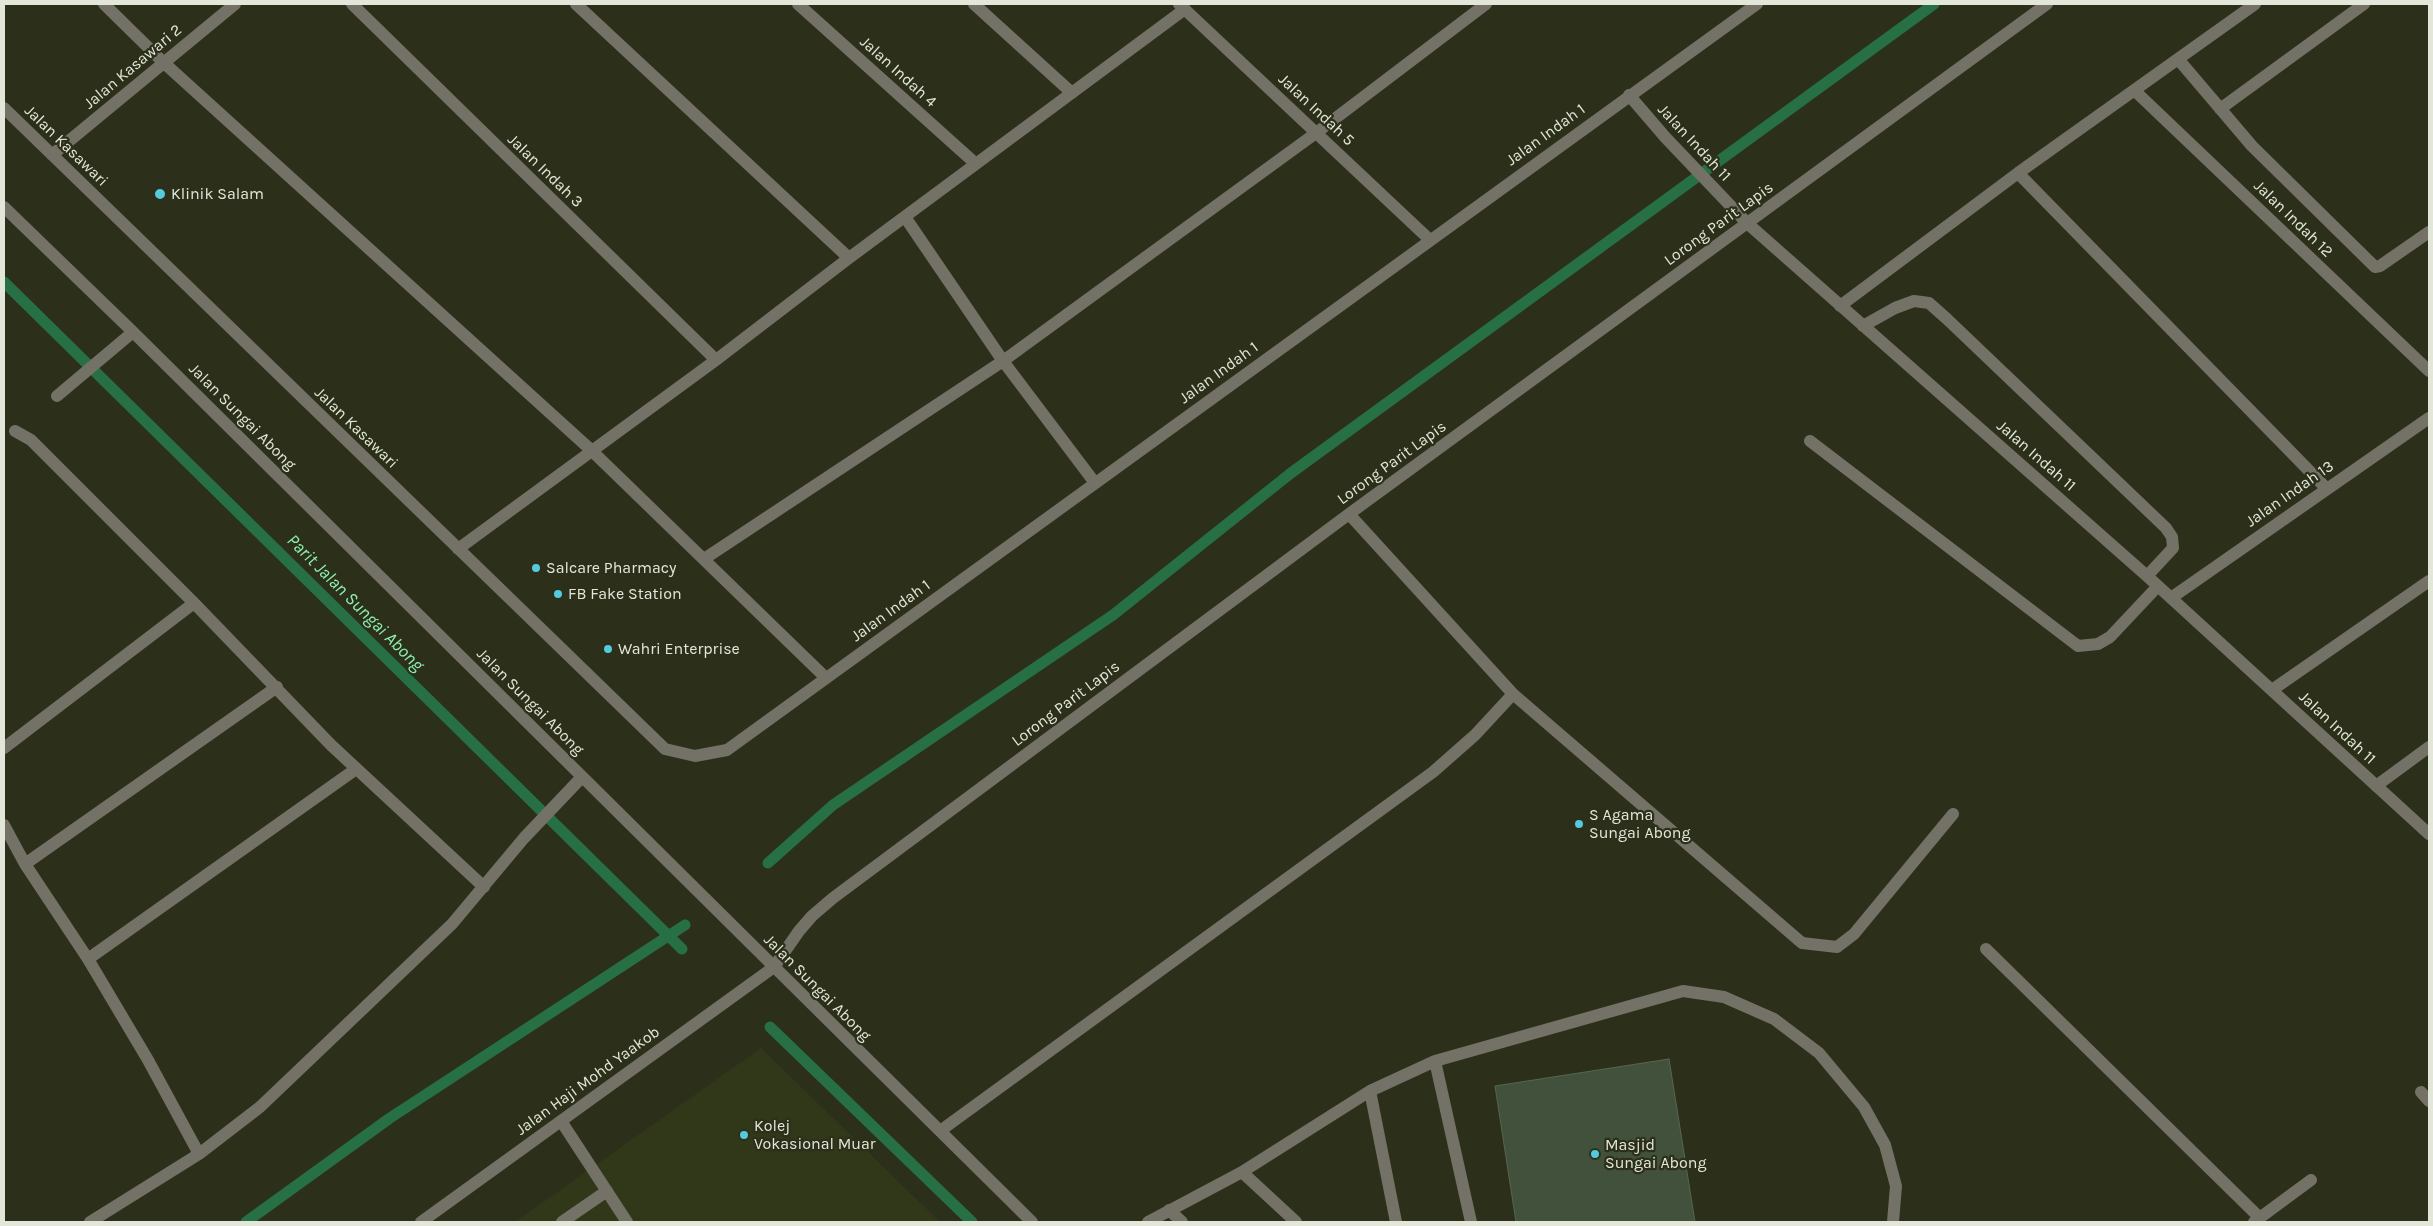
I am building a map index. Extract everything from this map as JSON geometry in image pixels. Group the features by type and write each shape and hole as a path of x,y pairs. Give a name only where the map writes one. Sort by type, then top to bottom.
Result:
{"street":[{"path":"104,4 163,62 591,450 826,678"},
{"name":"Jalan Kasawari 2","path":"52,155 235,4"},
{"name":"Jalan Indah 3","path":"352,4 716,360"},
{"path":"576,4 849,258"},
{"name":"Jalan Indah 4","path":"798,4 976,164"},
{"path":"974,4 1072,93"},
{"path":"704,559 1003,361 1316,133 1486,4"},
{"name":"Jalan Indah 1","path":"695,756 727,750 1757,4"},
{"name":"Lorong Parit Lapis","path":"774,967 803,926 833,898 1349,514 2047,4"},
{"path":"1840,306 2018,173 2256,4"},
{"path":"2220,109 2364,4"},
{"path":"458,549 716,360 849,258 1072,93 1182,6"},
{"name":"Jalan Indah 5","path":"1182,6 1430,240"},
{"path":"2178,59 2252,146 2370,264 2375,267 2380,266 2429,232"},
{"name":"Jalan Indah 12","path":"2135,91 2429,371"},
{"name":"Jalan Indah 11","path":"1629,95 1665,137 1747,223 2147,576 2429,834"},
{"name":"Jalan Kasawari","path":"4,108 665,749 695,756"},
{"path":"2018,173 2327,489"},
{"name":"Jalan Sungai Abong","path":"4,207 133,332 1032,1222"},
{"path":"905,217 1003,361 1095,483"},
{"path":"1863,326 1895,308 1914,301 1929,303 2166,528 2172,537 2173,548 2147,576"},
{"path":"57,396 133,332"},
{"name":"Jalan Indah 13","path":"2171,598 2429,418"},
{"path":"15,431 31,440 356,769 484,887"},
{"path":"1810,441 2078,646 2098,644 2110,637 2158,586"},
{"path":"1349,514 1513,694 1802,943 1838,947 1854,934 1954,814"},
{"path":"2272,690 2429,581"},
{"path":"4,748 194,603"},
{"path":"25,864 276,688"},
{"path":"940,1132 1432,772 1475,734 1513,694"},
{"path":"2376,786 2429,747"},
{"path":"88,959 356,769"},
{"path":"90,1222 199,1154 260,1107 452,924 524,838 582,777"},
{"path":"4,825 25,864 88,959 148,1060 199,1154"},
{"path":"1986,949 2257,1220 2311,1180"},
{"name":"Jalan Haji Mohd Yaakob","path":"421,1222 774,967"},
{"path":"1148,1222 1242,1172 1370,1091 1435,1061 1683,991 1724,997 1774,1019 1819,1053 1864,1108 1886,1145 1896,1186 1893,1222"},
{"path":"1435,1061 1471,1222"},
{"path":"1370,1091 1396,1222"},
{"path":"561,1121 627,1222"},
{"path":"1242,1172 1296,1222"},
{"path":"562,1222 607,1191"},
{"path":"1169,1210 1182,1222"}],"shaded area":[{"name":"Kolej Vokasional Muar","path":"761,1048 940,1222 515,1222"}],"building":[{"name":"Masjid Sungai Abong","path":"1669,1059 1695,1222 1516,1222 1495,1086"}],"waterway":[{"path":"768,863 833,805 1113,615 1291,473 1934,4"},
{"name":"Parit Jalan Sungai Abong","path":"4,282 682,949"},
{"path":"246,1222 390,1118 685,925"},
{"name":"Parit Jalan Sungai Abong","path":"770,1027 972,1222"}],"place":[{"name":"Klinik Salam","path":"160,194"},
{"name":"Salcare Pharmacy","path":"536,568"},
{"name":"FB Fake Station","path":"558,594"},
{"name":"Wahri Enterprise","path":"608,649"},
{"name":"S Agama Sungai Abong","path":"1579,824"},
{"name":"Kolej Vokasional Muar","path":"744,1135"},
{"name":"Masjid Sungai Abong","path":"1595,1154"}]}
